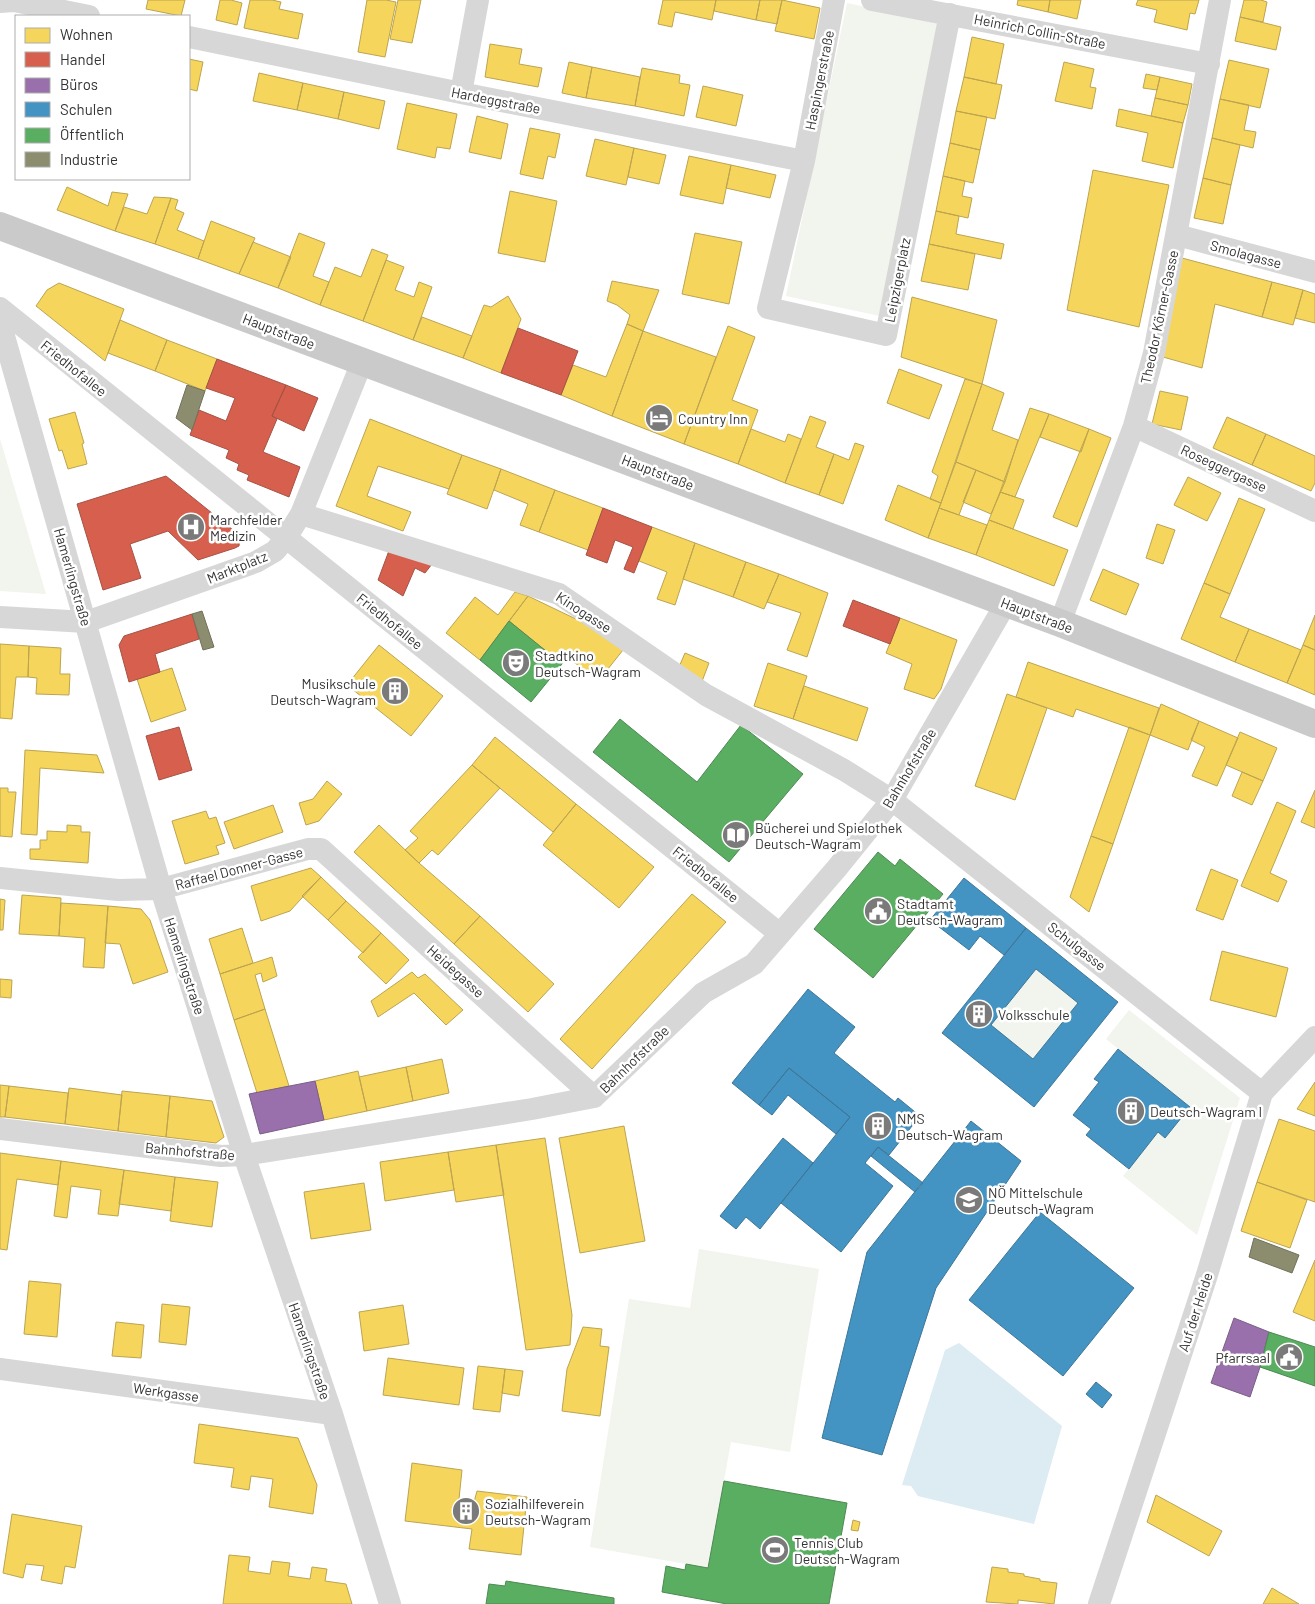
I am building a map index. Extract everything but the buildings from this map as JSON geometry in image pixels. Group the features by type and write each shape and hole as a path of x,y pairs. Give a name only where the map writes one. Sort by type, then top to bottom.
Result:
{"main road":[{"name":"Hauptstraße","path":"0,226 1060,623 1315,724"}],"street":[{"path":"461,93 478,0"},
{"name":"Haspingerstraße","path":"804,161 834,0"},
{"name":"Heinrich Collin-Straße","path":"872,0 1208,64"},
{"name":"Theodor Körner-Gasse","path":"1060,623 1134,426 1154,353 1220,0"},
{"path":"0,2 14,1 84,15"},
{"name":"Leipzigerplatz","path":"804,161 768,308 886,335 950,14"},
{"name":"Hardeggstraße","path":"190,37 804,161"},
{"name":"Smolagasse","path":"1177,235 1315,272"},
{"name":"Friedhofallee","path":"0,308 780,934"},
{"name":"Hamerlingstraße","path":"0,322 161,889 244,1155 332,1414 390,1604"},
{"name":"Marktplatz","path":"86,622 256,562 275,551 286,538 301,514 362,362"},
{"name":"Roseggergasse","path":"1134,426 1315,511"},
{"name":"Kinogasse","path":"301,514 559,594 706,695 844,770 892,800"},
{"name":"Bahnhofstraße","path":"0,1130 221,1156 244,1155 532,1109 594,1097 703,993 754,964 837,868 892,800 1006,603"},
{"path":"0,617 86,622"},
{"name":"Schulgasse","path":"892,800 1262,1093"},
{"name":"Raffael Donner-Gasse","path":"0,878 118,890 161,889 317,848"},
{"name":"Heidegasse","path":"317,848 325,851 594,1097"},
{"name":"Auf der Heide","path":"1099,1604 1206,1278 1262,1093 1315,1037"},
{"name":"Werkgasse","path":"0,1369 332,1414"}],"shaded area":[{"path":"847,3 940,23 880,316 786,296"},
{"path":"0,439 46,594 0,591"},
{"path":"1036,969 1078,1003 1033,1059 991,1025"},
{"path":"1129,1010 1240,1098 1197,1235 1123,1176 1158,1132 1165,1138 1190,1107 1106,1039"},
{"path":"699,1249 819,1269 790,1452 731,1442 708,1568 590,1547 629,1299 690,1308"},
{"path":"959,1343 1062,1426 1034,1524 918,1496 911,1486 902,1485 945,1350"}],"place":[{"name":"Country Inn","path":"659,418"},
{"name":"Marchfelder Medizin","path":"191,527"},
{"name":"Stadtkino Deutsch-Wagram","path":"516,663"},
{"name":"Musikschule Deutsch-Wagram","path":"395,691"},
{"name":"Bücherei und Spielothek Deutsch-Wagram","path":"736,835"},
{"name":"Stadtamt Deutsch-Wagram","path":"878,911"},
{"name":"Volksschule","path":"979,1014"},
{"name":"Deutsch-Wagram I","path":"1131,1111"},
{"name":"NMS Deutsch-Wagram","path":"878,1126"},
{"name":"NÖ Mittelschule Deutsch-Wagram","path":"969,1200"},
{"name":"Pfarrsaal","path":"1289,1357"},
{"name":"Sozialhilfeverein Deutsch-Wagram","path":"466,1511"},
{"name":"Tennis Club Deutsch-Wagram","path":"775,1550"}]}
